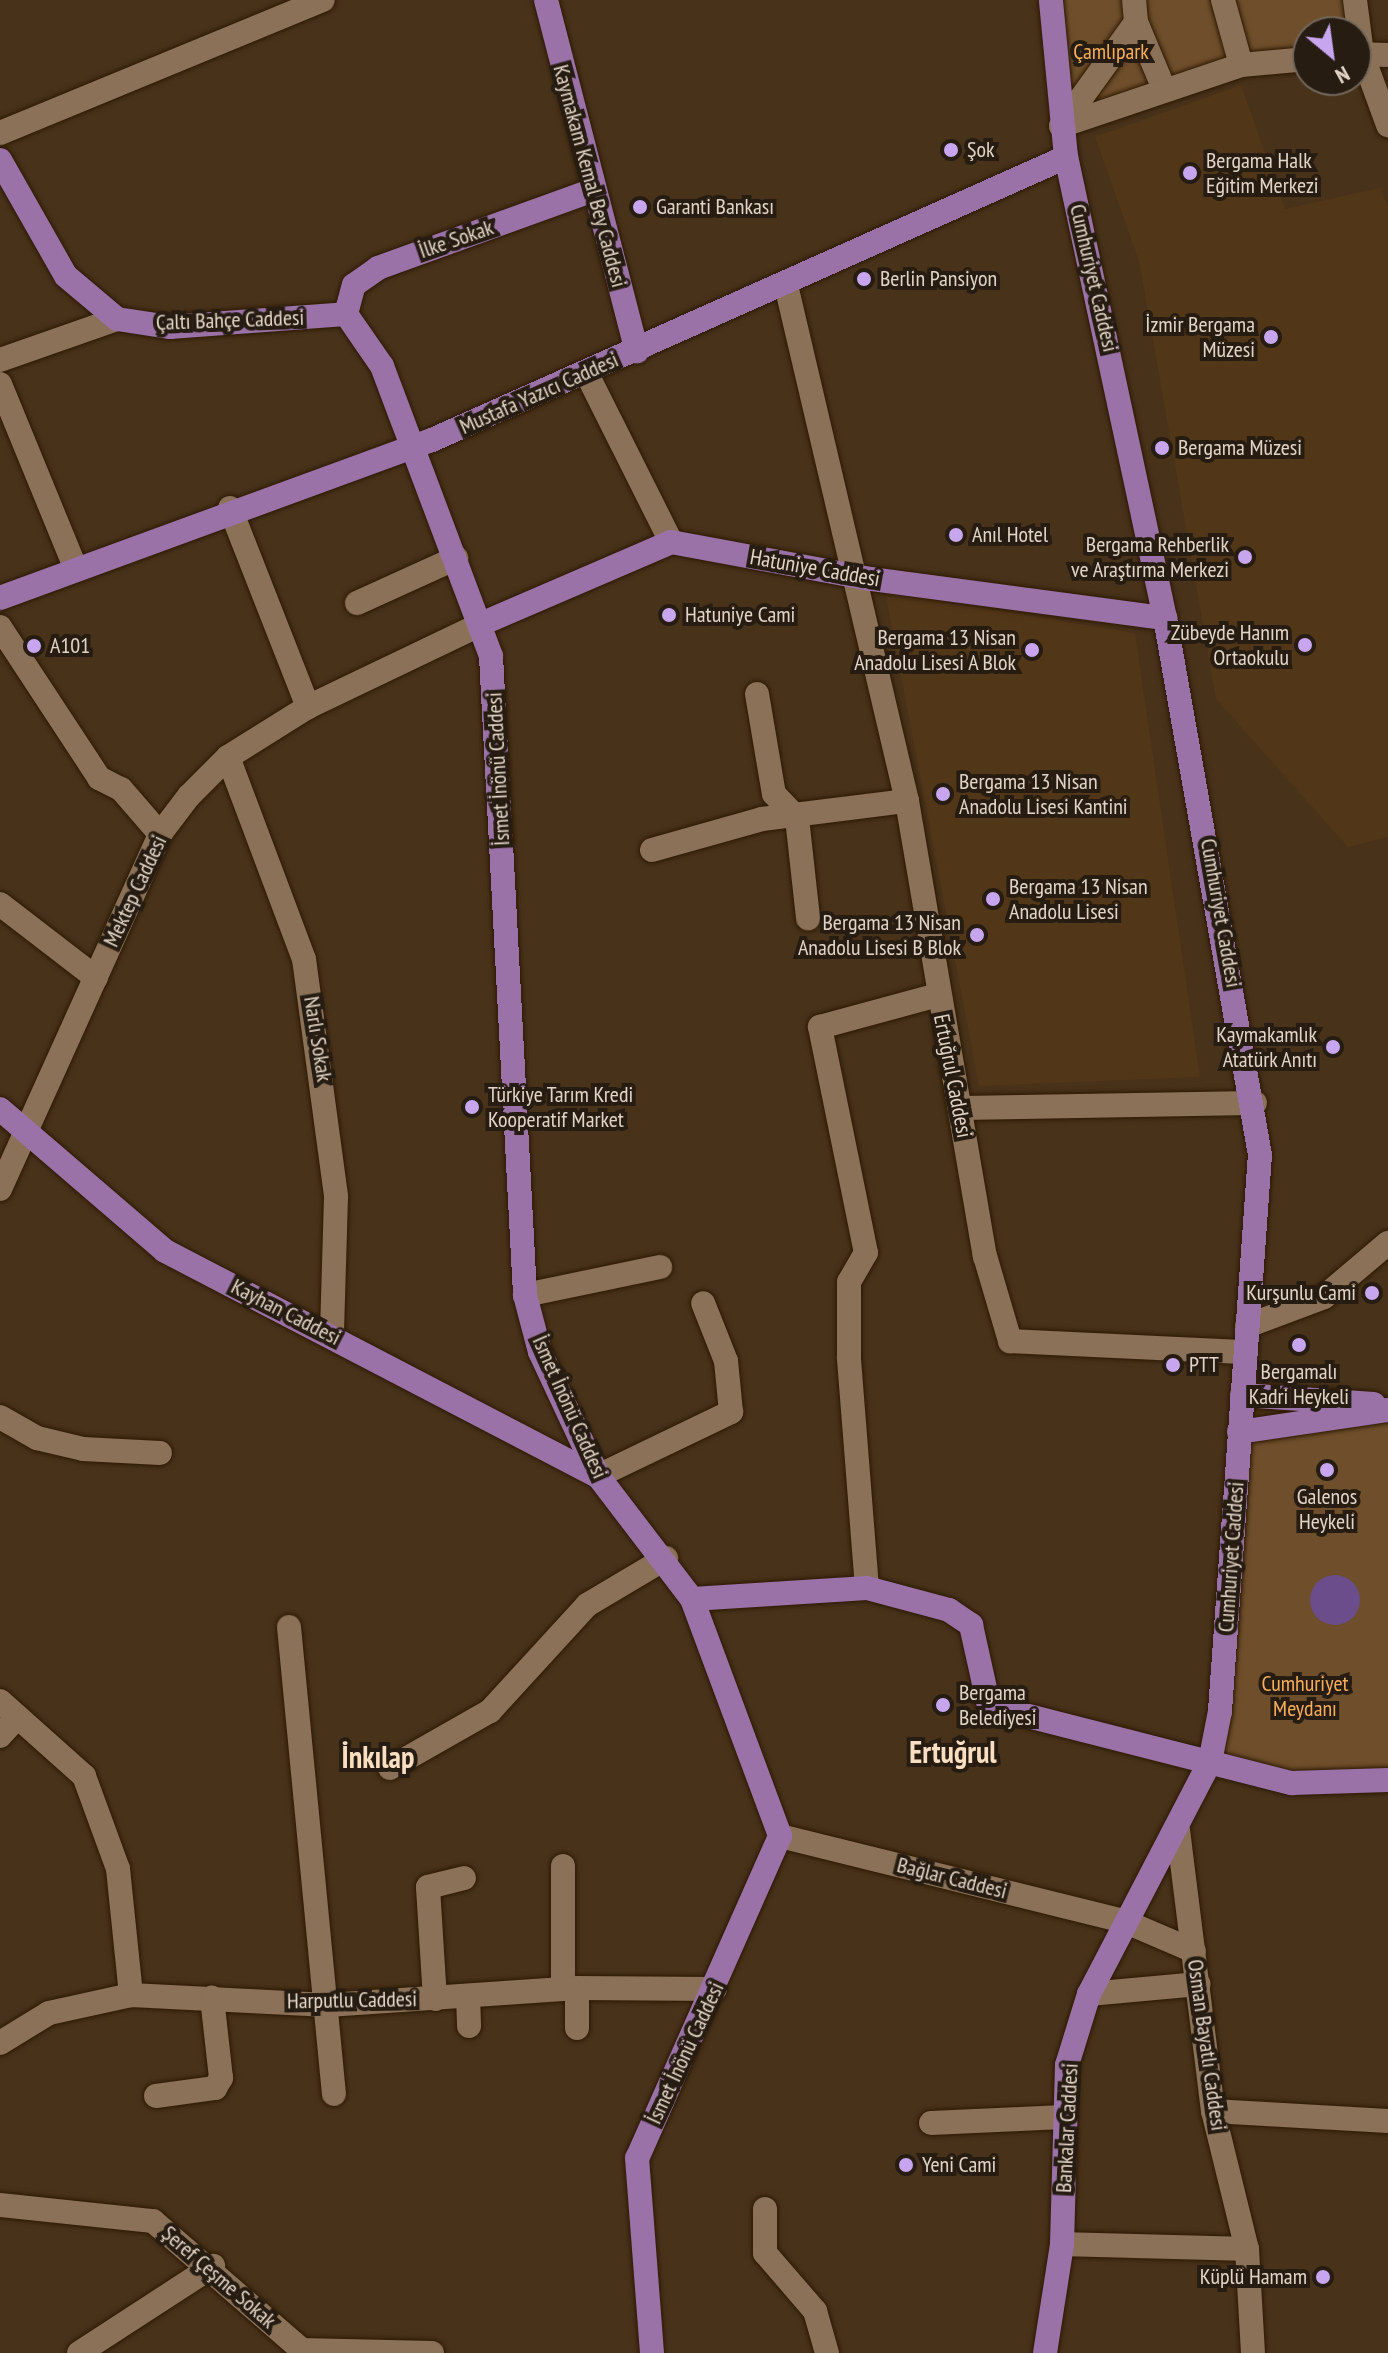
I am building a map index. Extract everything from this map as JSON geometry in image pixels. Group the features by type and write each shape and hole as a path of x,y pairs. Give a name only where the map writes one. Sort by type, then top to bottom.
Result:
{"main road":[{"name":"Kaymakam Kemal Bey Caddesi","path":"546,0 591,191 637,351"},
{"name":"Cumhuriyet Caddesi","path":"1051,0 1066,157 1165,618 1255,1103 1260,1155 1220,1711 1210,1762 1178,1830"},
{"name":"Mustafa Yazıcı Caddesi","path":"0,598 230,508 413,448 587,374 1066,157"},
{"path":"0,160 66,276 117,319"},
{"name":"İlke Sokak","path":"346,314 354,285 378,268 591,191"},
{"path":"346,314 382,366 413,448"},
{"name":"Çaltı Bahçe Caddesi","path":"117,319 170,327 346,314"},
{"name":"İsmet İnönü Caddesi","path":"413,448 491,656 525,1295 540,1352 598,1476 666,1558 692,1599 780,1836 715,1989 637,2158 652,2353"},
{"name":"Hatuniye Caddesi","path":"671,542 859,577 1165,618"},
{"path":"481,624 671,542"},
{"name":"Kayhan Caddesi","path":"0,1109 28,1128 165,1251 332,1335 571,1469 598,1476"},
{"path":"1242,1395 1388,1408"},
{"path":"1239,1432 1388,1408"},
{"path":"692,1599 867,1588 949,1610 971,1625 982,1651 989,1706 1292,1783 1388,1780"},
{"name":"Bankalar Caddesi","path":"1045,2353 1062,2244 1067,2065 1089,1994 1124,1921 1178,1830"}],"street":[{"path":"0,133 323,0"},
{"path":"1223,0 1241,65"},
{"path":"1061,126 1135,11"},
{"path":"1135,11 1164,89"},
{"path":"1061,126 1241,65 1292,60"},
{"path":"1372,86 1388,125"},
{"name":"Ertuğrul Caddesi","path":"786,285 859,577 907,801 985,1256 1010,1341 1246,1352"},
{"path":"0,360 117,319"},
{"path":"587,374 671,542"},
{"path":"0,384 75,567"},
{"path":"230,508 308,707"},
{"path":"357,603 456,558"},
{"name":"Mektep Caddesi","path":"0,1189 160,834 228,757 308,707 481,624"},
{"path":"0,627 99,778 121,789 160,834"},
{"path":"757,694 774,794 797,818 808,918"},
{"name":"Narlı Sokak","path":"228,757 309,989 336,1197 332,1335"},
{"path":"652,850 762,819 797,818 907,801"},
{"path":"0,904 96,978"},
{"path":"867,1588 850,1413 849,1282 866,1253 820,1027 938,995"},
{"path":"960,1108 1255,1103"},
{"path":"1247,1326 1324,1297 1388,1243"},
{"path":"525,1295 660,1267"},
{"path":"598,1476 731,1412 726,1361 703,1303"},
{"path":"0,1417 37,1438 83,1449 160,1453"},
{"path":"390,1768 490,1711 587,1605 666,1558"},
{"path":"289,1627 328,2005 334,2094"},
{"path":"5,1718 84,1776 118,1869 131,1995"},
{"name":"Osman Bayatlı Caddesi","path":"1178,1830 1213,2111 1247,2249 1253,2353"},
{"name":"Bağlar Caddesi","path":"780,1836 1124,1921 1194,1951"},
{"path":"563,1866 570,1988 577,2028"},
{"path":"435,1999 428,1887 464,1878"},
{"path":"1089,1994 1199,1984"},
{"name":"Harputlu Caddesi","path":"2,2036 93,1998 131,1995 328,2005 570,1988 715,1989"},
{"path":"468,1996 469,2026"},
{"path":"156,2096 215,2088 221,2078 212,1998"},
{"path":"1213,2111 1388,2121"},
{"path":"931,2123 1064,2117"},
{"name":"Şeref Çeşme Sokak","path":"0,2205 153,2221 213,2266 302,2352 432,2353"},
{"path":"765,2209 765,2253 815,2311 827,2353"},
{"path":"1062,2244 1247,2249"},
{"path":"79,2353 213,2266"}],"shaded area":[{"path":"1241,85 1285,209 1380,188 1388,207 1388,837 1348,847 1216,699 1139,261 1095,137"},
{"name":"Bergama 13 Nisan Anadolu Lisesi","path":"885,592 1135,633 1200,1077 979,1086"},
{"path":"1335,1575 1352,1583 1360,1600 1352,1617 1335,1625 1318,1617 1310,1600 1318,1583"}],"green space":[{"name":"Çamlıpark","path":"1051,0 1355,0 1356,16 1292,16 1292,63 1061,126"},
{"name":"Cumhuriyet Meydanı","path":"1388,1410 1388,1780 1351,1784 1210,1762 1239,1432"}],"place":[{"name":"Şok","path":"951,150"},
{"name":"Bergama Halk Eğitim Merkezi","path":"1190,173"},
{"name":"Garanti Bankası","path":"640,207"},
{"name":"Berlin Pansiyon","path":"864,279"},
{"name":"İzmir Bergama Müzesi","path":"1271,337"},
{"name":"Bergama Müzesi","path":"1162,448"},
{"name":"Anıl Hotel","path":"956,535"},
{"name":"Bergama Rehberlik ve Araştırma Merkezi","path":"1245,557"},
{"name":"Hatuniye Cami","path":"669,615"},
{"name":"Zübeyde Hanım Ortaokulu","path":"1305,645"},
{"name":"A101","path":"34,646"},
{"name":"Bergama 13 Nisan Anadolu Lisesi A Blok","path":"1032,650"},
{"name":"Bergama 13 Nisan Anadolu Lisesi Kantini","path":"943,794"},
{"name":"Bergama 13 Nisan Anadolu Lisesi","path":"993,899"},
{"name":"Bergama 13 Nisan Anadolu Lisesi B Blok","path":"977,935"},
{"name":"Kaymakamlık Atatürk Anıtı","path":"1333,1047"},
{"name":"Türkiye Tarım Kredi Kooperatif Market","path":"472,1107"},
{"name":"Kurşunlu Cami","path":"1372,1293"},
{"name":"Bergamalı Kadri Heykeli","path":"1299,1345"},
{"name":"PTT","path":"1173,1365"},
{"name":"Galenos Heykeli","path":"1327,1470"},
{"name":"Bergama Belediyesi","path":"943,1705"},
{"name":"Yeni Cami","path":"906,2165"},
{"name":"Küplü Hamam","path":"1323,2277"}],"district":[{"name":"Ertuğrul","path":"953,1752"},
{"name":"İnkılap","path":"378,1757"}]}
